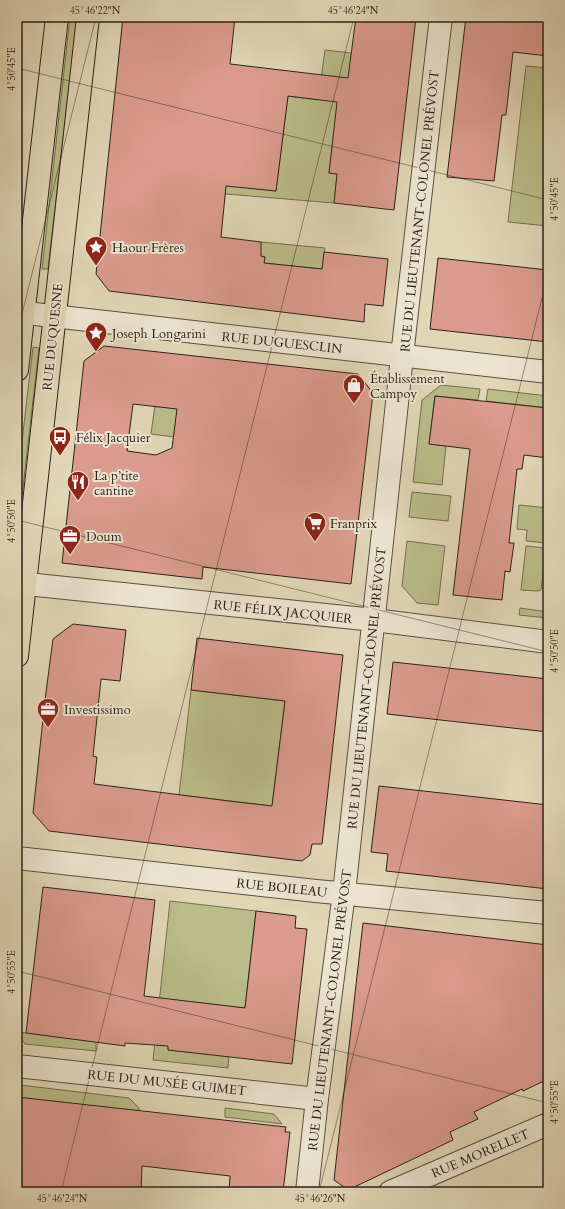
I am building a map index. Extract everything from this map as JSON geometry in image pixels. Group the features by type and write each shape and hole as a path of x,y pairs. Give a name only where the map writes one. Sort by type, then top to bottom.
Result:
{"main road":[{"path":"17,370 20,312 57,17"},
{"name":"RUE DUQUESNE","path":"17,656 21,583 54,316 88,17"}],"street":[{"name":"RUE DU LIEUTENANT-COLONEL PRÉVOST","path":"307,1192 317,1099 344,893 405,329 441,17"},
{"name":"RUE DUGUESCLIN","path":"20,312 548,372"},
{"name":"RUE FÉLIX JACQUIER","path":"21,583 374,620 548,642"},
{"name":"RUE BOILEAU","path":"17,858 548,913"},
{"name":"RUE DU MUSÉE GUIMET","path":"17,1066 317,1099"},
{"name":"RUE MORELLET","path":"390,1192 548,1124"}],"green space":[{"path":"70,17 77,17 48,269 42,269"},
{"path":"325,50 377,56 333,141 329,173 337,174 334,203 214,193 216,184 276,191 288,96 318,100"},
{"path":"526,66 548,68 548,171 544,208 548,208 548,226 508,222"},
{"path":"261,242 325,248 322,269 264,263 265,257 259,256"},
{"path":"33,347 39,348 17,540 17,484"},
{"path":"441,385 480,389 478,400 435,396 429,444 446,446 442,485 413,482 422,400"},
{"path":"488,389 548,396 548,408 486,401"},
{"path":"155,405 156,407 158,407 158,405 189,409 174,437 151,434"},
{"path":"412,492 451,496 448,521 409,517"},
{"path":"519,505 548,508 547,543 526,541 527,530 517,529"},
{"path":"407,541 445,546 438,605 417,603 402,586"},
{"path":"526,546 546,548 541,590 538,591 521,590"},
{"path":"520,608 548,612 548,618 519,615"},
{"path":"191,690 285,701 272,806 179,795"},
{"path":"170,901 256,911 245,1008 174,1000 168,1050 229,1056 228,1068 153,1060"},
{"path":"17,1032 96,1040 96,1051 25,1044"},
{"path":"20,1085 129,1098 139,1108 139,1111 19,1098"},
{"path":"225,1108 274,1114 282,1124 225,1117"}],"building":[{"path":"123,17 235,17 230,64 348,78 356,17 416,17 394,210 334,203 337,174 329,173 337,102 288,96 276,191 226,186 221,237 261,242 261,256 265,257 264,263 322,269 324,252 388,259 383,306 365,304 364,322 109,291 96,274"},
{"path":"466,17 548,17 548,56 513,52 506,115 502,115 494,181 447,177"},
{"path":"438,258 548,270 548,342 430,329"},
{"path":"104,346 358,374 373,393 351,584 203,567 202,579 62,563 84,361","holes":["133,404 177,409 172,448 156,455 127,451"]},
{"path":"435,396 548,408 548,458 524,455 522,469 517,469 509,543 514,543 510,572 505,571 502,600 453,595 470,449 429,444"},
{"path":"73,624 126,630 120,681 101,679 93,756 97,757 94,784 272,806 285,701 191,690 197,638 343,655 322,844 312,844 310,855 302,861 49,831 33,813 45,700 53,639"},
{"path":"393,662 548,679 548,732 387,714"},
{"path":"379,786 548,805 548,889 386,871 388,854 371,852"},
{"path":"43,887 155,900 144,996 245,1008 256,911 296,916 295,928 307,929 292,1064 168,1050 168,1046 125,1043 125,1046 26,1033"},
{"path":"363,923 548,945 548,1079 523,1091 522,1089 474,1112 478,1119 450,1132 453,1140 348,1190 334,1180"},
{"path":"17,1097 286,1127 285,1132 290,1132 283,1192 229,1192 230,1176 142,1166 141,1192 17,1192"}],"place":[{"name":"Haour Frères","path":"96,266"},
{"name":"Joseph Longarini","path":"96,352"},
{"name":"Établissement Campoy","path":"354,404"},
{"name":"Félix Jacquier","path":"60,456"},
{"name":"La p’tite cantine","path":"78,502"},
{"name":"Franprix","path":"315,542"},
{"name":"Doum","path":"70,556"},
{"name":"Investissimo","path":"48,728"}]}
